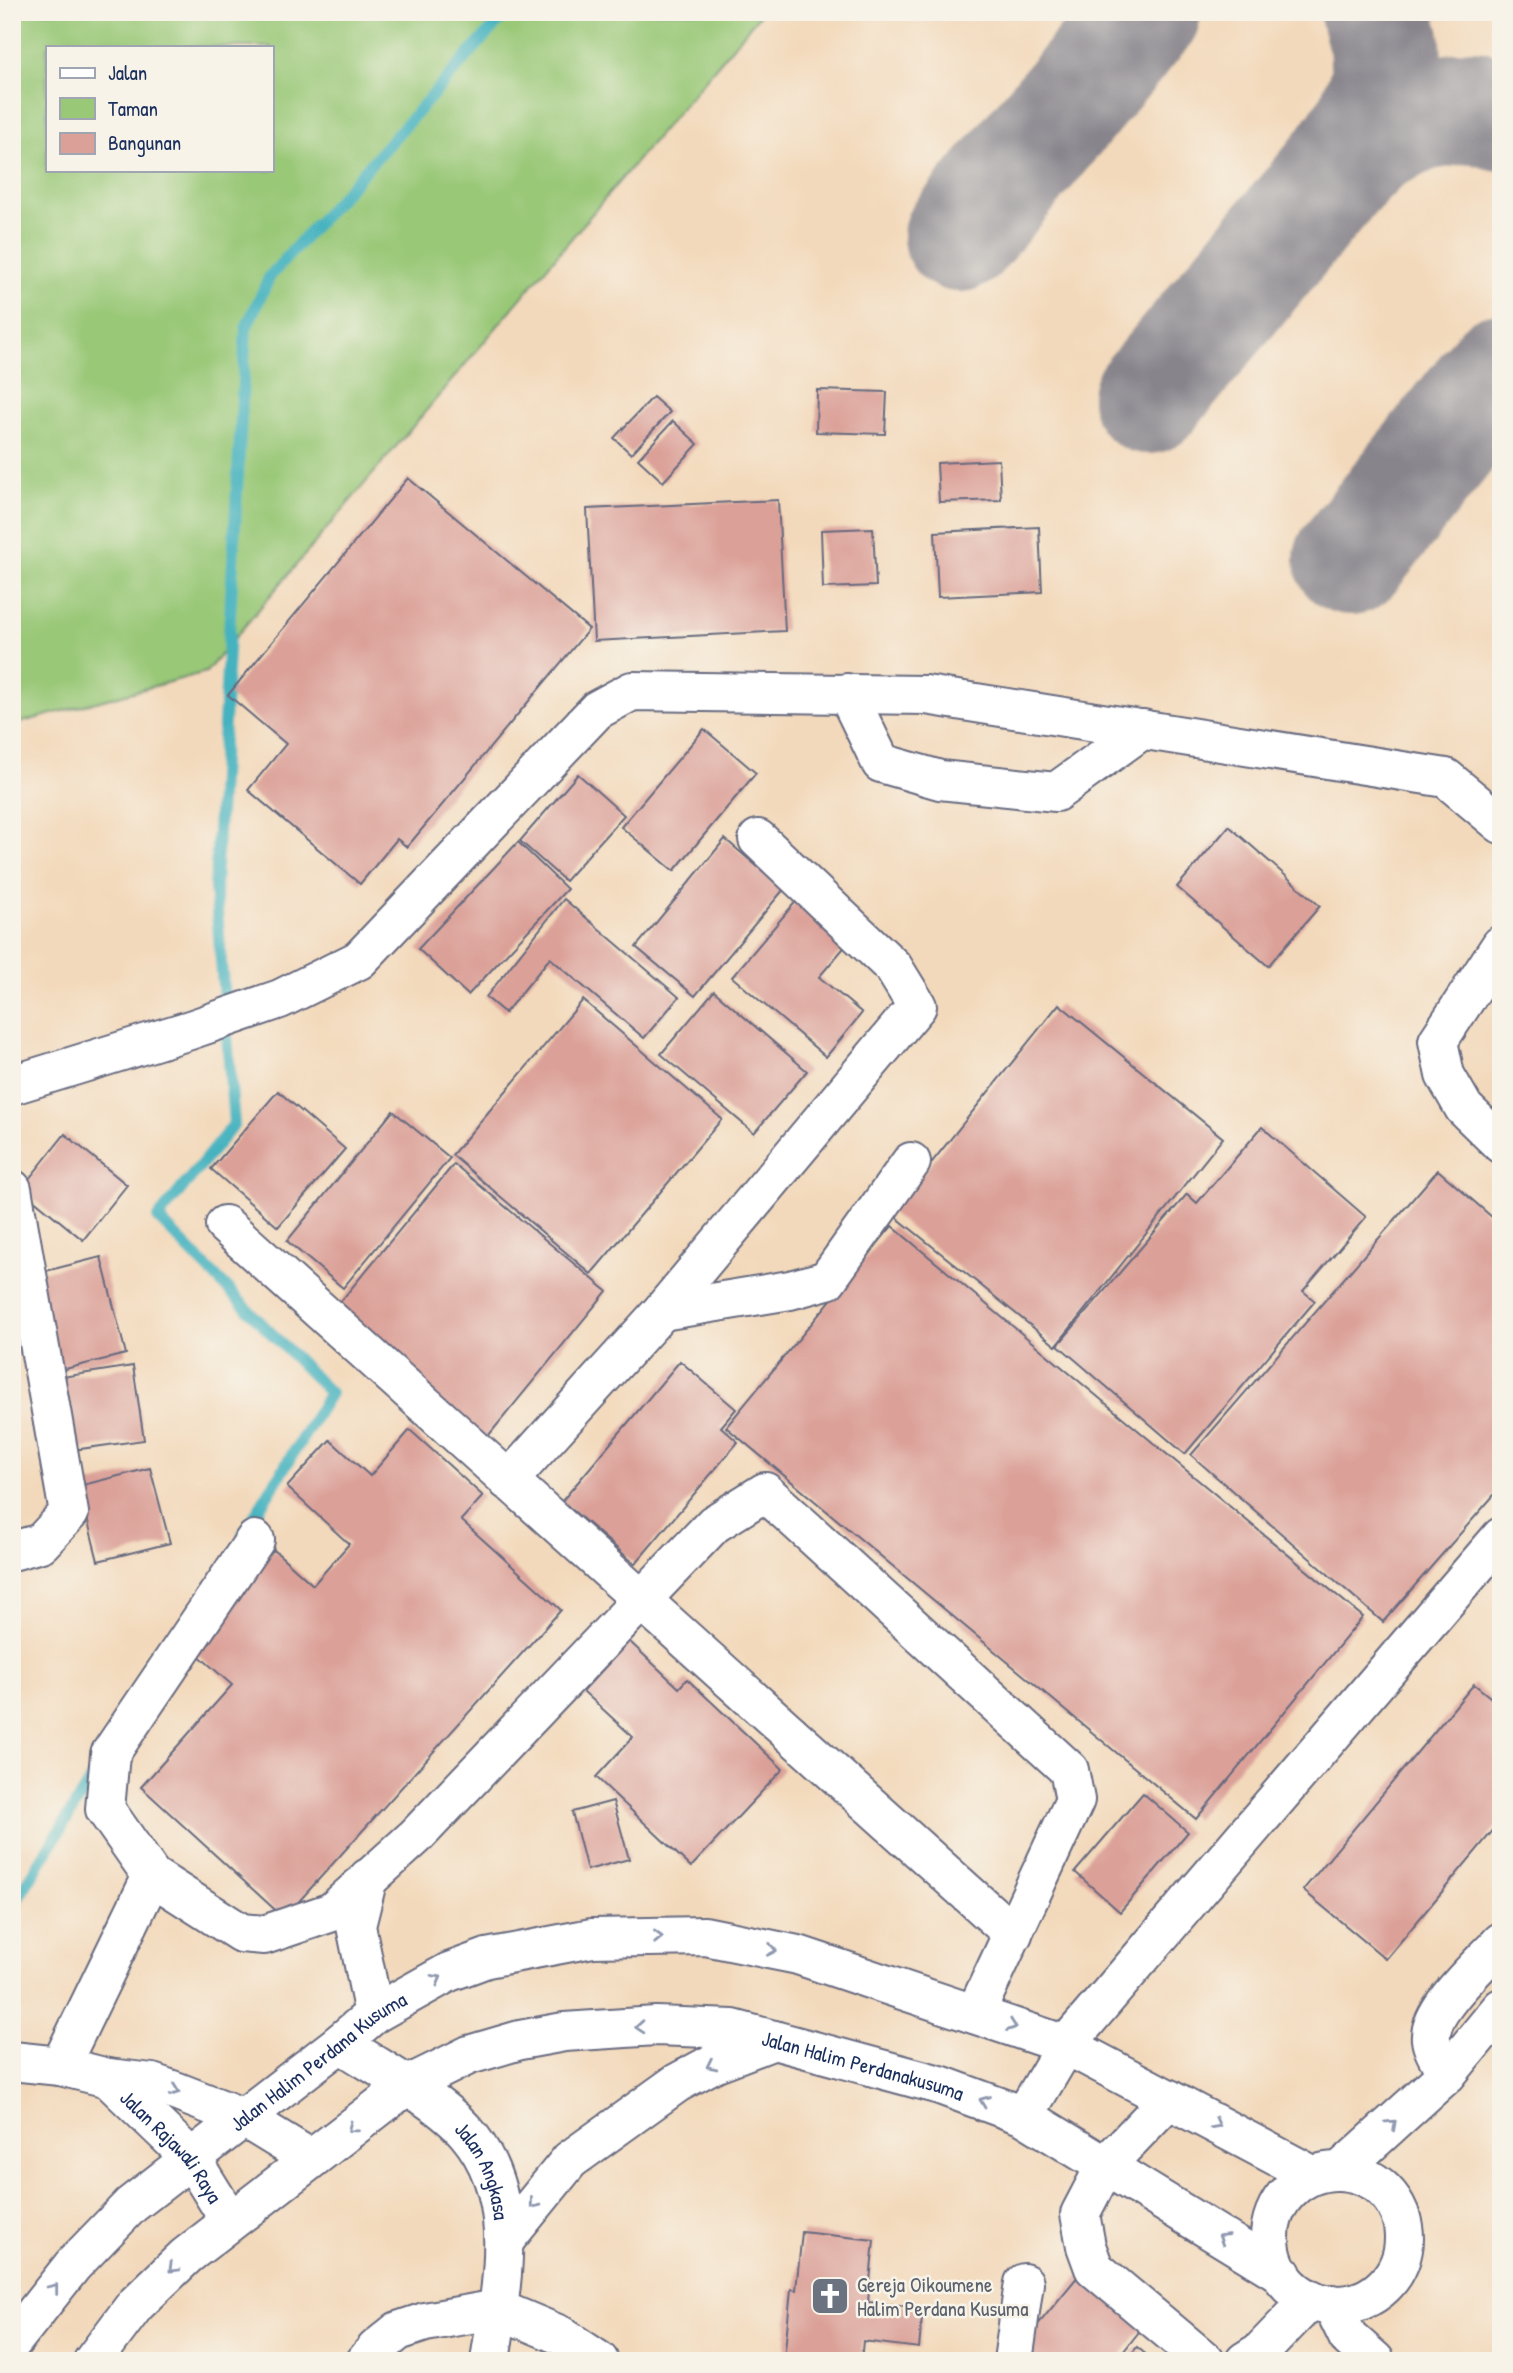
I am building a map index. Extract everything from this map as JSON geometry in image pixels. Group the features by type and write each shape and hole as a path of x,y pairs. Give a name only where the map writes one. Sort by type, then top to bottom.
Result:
{"street":[{"path":"12,1085 280,999 359,960 597,710 632,691 926,695 1446,778 1501,824"},
{"path":"847,693 881,763 940,780 1056,792 1143,729"},
{"path":"508,1481 662,1311 917,1006 893,967 758,839"},
{"path":"1501,944 1438,1041 1445,1075 1464,1108 1501,1144"},
{"path":"662,1311 790,1290 827,1280 911,1162"},
{"path":"12,1189 69,1513 41,1543 12,1551"},
{"path":"225,1226 1013,1934"},
{"path":"255,1540 110,1754 105,1809 152,1876 242,1933 258,1935 332,1912 416,1836 714,1524 765,1492 1069,1770 1075,1800 975,2014 1066,2045 1169,2099 1327,2173 1366,2176 1386,2191 1399,2212 1404,2237 1401,2261 1380,2290 1366,2299 1349,2304 1339,2332"},
{"path":"1024,2116 1066,2045 1501,1537"},
{"path":"60,2066 152,1876"},
{"path":"368,1878 356,1926 374,2014"},
{"name":"Jalan Halim Perdana Kusuma","path":"13,2341 73,2265 131,2205 374,2014 449,1972 487,1958 592,1938 705,1936 798,1955 975,2014"},
{"path":"1447,2074 1431,2040 1434,2019 1445,2003 1501,1942"},
{"path":"1339,2332 1291,2286 1273,2256 1271,2237 1274,2217 1282,2199 1295,2185 1327,2173 1447,2074 1501,2008"},
{"name":"Jalan Halim Perdanakusuma","path":"406,2086 469,2055 520,2040 564,2032 656,2026 733,2029 940,2085 1024,2116 1282,2274"},
{"path":"505,2241 569,2160 677,2083 714,2063 774,2040"},
{"name":"Jalan Angkasa","path":"340,2043 444,2112 468,2133 487,2164 497,2186 505,2241 490,2361"},
{"name":"Jalan Rajawali Raya","path":"12,2061 60,2066 108,2078 152,2083 244,2118 311,2159"},
{"name":"Jalan Rajawali Raya","path":"108,2078 191,2158 230,2221"},
{"path":"93,2361 135,2305 186,2256 406,2086"},
{"path":"1169,2099 1105,2166 1080,2214 1086,2246 1094,2268 1205,2361"},
{"path":"1013,2361 1024,2283"},
{"path":"366,2361 398,2331 425,2322 498,2309 560,2335 599,2361"},
{"path":"1245,2361 1261,2351 1339,2332"},
{"path":"13,2341 31,2361"}],"green space":[{"path":"12,12 762,12 206,672 12,725"}],"building":[{"path":"817,390 887,392 885,434 816,432"},
{"path":"653,397 670,412 631,454 614,438"},
{"path":"673,421 698,444 663,482 638,459"},
{"path":"999,460 1001,500 939,502 937,463"},
{"path":"408,478 589,629 407,847 397,839 360,884 248,790 286,744 228,695"},
{"path":"778,500 785,631 594,641 587,509"},
{"path":"1039,527 1042,592 938,597 935,532"},
{"path":"873,528 876,586 823,588 821,530"},
{"path":"704,729 756,773 674,871 621,827"},
{"path":"578,774 624,815 565,881 520,841"},
{"path":"1229,826 1320,906 1268,966 1177,887"},
{"path":"725,839 784,889 695,996 636,947"},
{"path":"518,842 567,889 468,995 418,949"},
{"path":"803,893 854,936 819,977 862,1013 826,1057 732,977"},
{"path":"564,899 679,997 644,1038 550,958 505,1013 486,997"},
{"path":"714,991 807,1071 754,1133 661,1054"},
{"path":"583,1000 722,1119 591,1274 452,1155"},
{"path":"1059,1004 1223,1138 1056,1346 891,1213"},
{"path":"278,1091 345,1149 278,1227 211,1169"},
{"path":"393,1111 450,1158 343,1288 287,1241"},
{"path":"1262,1127 1366,1217 1303,1291 1315,1301 1185,1454 1058,1345 1187,1194 1197,1203"},
{"path":"65,1134 127,1185 83,1240 21,1189"},
{"path":"454,1164 607,1291 484,1441 331,1313"},
{"path":"1438,1170 1501,1225 1501,1487 1383,1622 1191,1455"},
{"path":"892,1226 1363,1617 1196,1819 726,1427"},
{"path":"101,1257 126,1354 57,1371 34,1274"},
{"path":"680,1361 736,1409 721,1427 738,1442 635,1564 562,1501"},
{"path":"133,1366 144,1440 73,1450 62,1377"},
{"path":"410,1430 483,1496 461,1520 561,1610 284,1918 141,1787 232,1685 188,1646 274,1550 313,1585 349,1544 287,1487 330,1440 370,1476"},
{"path":"150,1468 170,1543 98,1561 79,1486"},
{"path":"629,1641 679,1688 687,1679 783,1769 691,1867 596,1777 633,1737 583,1691"},
{"path":"1474,1684 1501,1706 1501,1821 1386,1959 1303,1890"},
{"path":"1143,1793 1188,1832 1120,1912 1075,1872"},
{"path":"613,1801 629,1859 587,1870 572,1812"},
{"name":"Gereja Oikoumene Halim Perdana Kusuma","path":"802,2232 874,2240 868,2302 923,2308 919,2348 863,2341 861,2361 784,2361 791,2289 796,2290"},
{"path":"1079,2275 1142,2328 1116,2361 1031,2361 1017,2350"},
{"path":"1137,2347 1154,2361 1126,2361"}],"waterway":[{"path":"243,1535 330,1393 158,1218 234,1124 215,886 246,328 270,276 507,12"},
{"path":"12,1908 95,1773"}],"taxiway":[{"path":"959,236 1145,12"},
{"path":"1335,174 1370,124 1387,80 1385,44 1376,12"},
{"path":"1148,398 1335,174 1371,138 1418,116 1473,106 1501,115"},
{"path":"1350,559 1501,369"}],"place":[{"name":"Gereja Oikoumene Halim Perdana Kusuma","path":"830,2296"}]}
